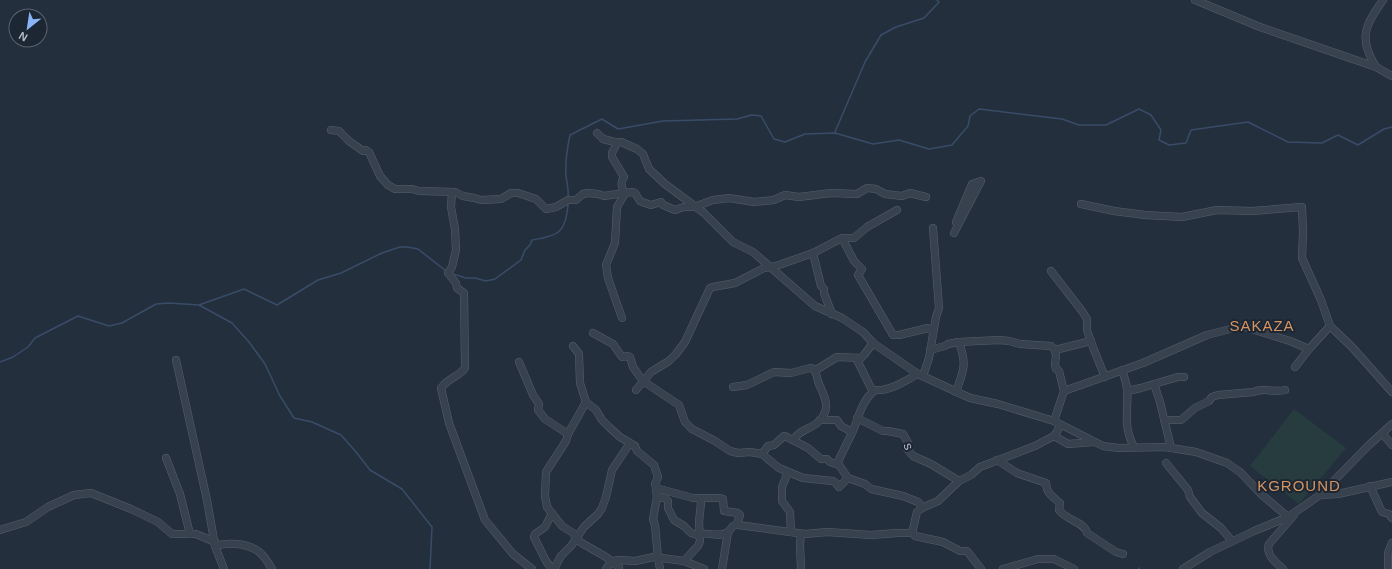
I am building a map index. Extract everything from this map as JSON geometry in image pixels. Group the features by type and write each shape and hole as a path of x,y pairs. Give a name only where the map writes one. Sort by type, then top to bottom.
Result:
{"street":[{"path":"1195,0 1260,27 1376,66 1392,76"},
{"path":"1376,66 1367,49 1365,34 1373,14 1383,0"},
{"path":"331,130 339,131 349,142 363,151 366,150 369,152 371,158 374,160 380,176 388,185 395,189 452,192 482,200 501,199 511,193 518,193 536,199 546,210 556,207 568,200 576,200 583,194 594,193 604,196 624,192 635,193 640,201 651,205 661,202 663,205 675,210 684,207 694,207 712,200 729,198 754,202 774,200 786,195 799,197 839,192 857,194 867,188 876,189 885,194 902,196 910,193 926,197"},
{"path":"597,133 603,139 621,142 637,149 643,154 649,169 704,214 733,242 746,250 753,252 815,306 842,318 863,332 873,343 921,375 970,398 998,404 1057,422 1095,442 1110,447 1158,446 1171,448 1196,452 1235,467 1262,495 1288,517"},
{"path":"615,142 616,145 612,153 612,157 624,177 621,181 624,195 617,207 615,243 606,265 608,278 622,318"},
{"path":"954,233 981,181 972,184 956,222"},
{"path":"452,192 451,207 455,229 456,250 452,267 448,273 458,288 464,293 464,368 462,372 445,382 441,388 449,423 485,520 513,554 532,569"},
{"path":"1081,204 1114,211 1145,215 1182,217 1217,210 1252,211 1302,207 1304,232 1302,258 1321,300 1330,326 1352,347 1392,392"},
{"path":"636,390 651,372 669,361 676,354 684,342 710,288 735,283 764,268 813,253 842,238 854,238 867,227 897,210"},
{"path":"837,464 857,418 870,395 876,390 882,391 921,375 930,350 939,308 933,228"},
{"path":"842,238 854,261 862,269 858,275 893,334 899,335 928,328 933,332"},
{"path":"813,253 821,286 824,289 824,293 832,314"},
{"path":"1051,271 1082,311 1086,320 1087,330 1105,377"},
{"path":"1296,368 1309,349 1330,326"},
{"path":"1064,391 1143,363 1208,335 1234,328 1245,328 1290,341 1309,349"},
{"path":"593,333 613,344 622,357 630,357 633,367 643,381 680,405 685,422 692,429 730,451 738,453 750,452 762,454 779,468 788,472 803,478 833,481 839,487 848,478"},
{"path":"930,350 959,342 1009,341 1020,344 1051,346 1056,350"},
{"path":"1056,350 1091,341"},
{"path":"956,392 965,364 964,355 959,342"},
{"path":"732,387 747,385 774,372 791,373 812,368 816,370 837,357 860,358 873,343"},
{"path":"573,346 579,354 580,383 586,402 596,410 602,420 620,438 635,446 637,452 656,467 658,477 655,484 657,498 653,519 660,569"},
{"path":"912,533 918,512 922,508 938,501 959,481 971,475 980,468 1035,446 1054,436 1057,432 1057,422 1064,391 1059,371 1056,369 1055,364 1056,350"},
{"path":"856,358 873,392"},
{"path":"176,360 207,500 215,544 224,569"},
{"path":"519,362 533,396 539,404 538,410 545,419 568,434"},
{"path":"793,440 797,433 820,420 824,415 827,406 824,392 818,382 816,370"},
{"path":"1122,370 1127,391 1127,428 1134,446"},
{"path":"1127,391 1178,377 1184,377"},
{"path":"1154,384 1171,448"},
{"path":"1164,420 1181,420 1195,408 1209,401 1212,397 1218,395 1254,392 1258,390 1285,390"},
{"path":"586,402 568,434 566,441 546,472 545,496 547,507 562,526 573,533 576,540 612,561 619,568 628,563 629,560"},
{"name":"s","path":"857,418 883,431 903,434 908,443 907,449 913,456 931,464 959,481"},
{"path":"820,420 837,420 841,426 852,432"},
{"path":"1183,569 1210,552 1232,541 1288,517 1320,495 1349,464 1392,424"},
{"path":"1382,433 1392,445"},
{"path":"762,454 768,446 774,445 784,436 813,451 821,459 827,459 830,462 839,465 848,478 865,484 871,489 903,496 918,502 922,508"},
{"path":"1054,436 1068,444 1095,442"},
{"path":"552,513 545,527 535,534 534,537 546,561 553,569 561,556 576,540 584,527 598,514 602,508 612,470 630,443"},
{"path":"166,458 180,494 190,534"},
{"path":"997,460 1016,474 1046,483 1046,488 1050,495 1060,503 1059,510 1063,516 1082,525 1086,529 1087,533 1116,552 1123,554"},
{"path":"1166,462 1188,490 1190,497 1202,513 1221,528 1232,541"},
{"path":"788,472 782,486 782,501 790,512 791,532"},
{"path":"1320,495 1338,494 1392,482"},
{"path":"1370,486 1382,512 1389,514 1392,518"},
{"path":"656,488 700,499 723,499 724,511 740,514 737,524 728,532 722,535 706,533 700,535 691,533 684,526 674,520 668,508 668,501 665,498 657,498"},
{"path":"0,530 26,522 48,507 74,495 91,493 158,522 172,534 196,534 215,544 238,544 248,546 266,559 272,569"},
{"path":"684,560 698,546 700,541 700,499"},
{"path":"1283,569 1269,553 1268,548 1269,544 1296,511"},
{"path":"737,524 751,528 801,534 827,532 871,535 912,533 915,536 943,542 960,551 967,552 972,560 980,566 981,569"},
{"path":"722,569 728,532"},
{"path":"801,534 801,569"},
{"path":"1388,569 1388,553 1392,543"},
{"path":"606,569 612,561 635,561 648,558 658,558 684,560 704,569"},
{"path":"1003,569 1038,559 1054,559 1074,569"}],"green space":[{"path":"1294,409 1346,448 1299,504 1250,466"}],"waterway":[{"path":"835,132 865,62 881,35 896,27 924,18 939,2 937,0"},
{"path":"568,198 566,166 570,135 602,119 618,129 663,121 737,119 752,115 761,116 774,139 785,142 805,134 835,133 873,144 899,140 929,149 952,145 968,126 970,116 979,109 1062,119 1079,125 1106,125 1139,109 1151,115 1161,130 1159,140 1169,145 1186,143 1191,130 1248,122 1288,142 1322,143 1338,135 1358,145 1384,129 1392,127"},
{"path":"453,274 466,278 475,278 486,281 495,279 521,260 525,250 530,245 532,240 549,237 563,227 568,204"},
{"path":"0,362 13,357 28,347 35,338 78,316 109,326 122,323 156,304 169,303 199,305 244,289 277,305 318,280 341,273 382,253 400,247 418,249 446,271"},
{"path":"199,305 232,323 249,342 265,364 280,396 294,418 312,422 341,435 370,470 402,489 432,527 430,569"}],"district":[{"name":"SAKAZA","path":"1262,326"},
{"name":"KGROUND","path":"1299,486"}]}
